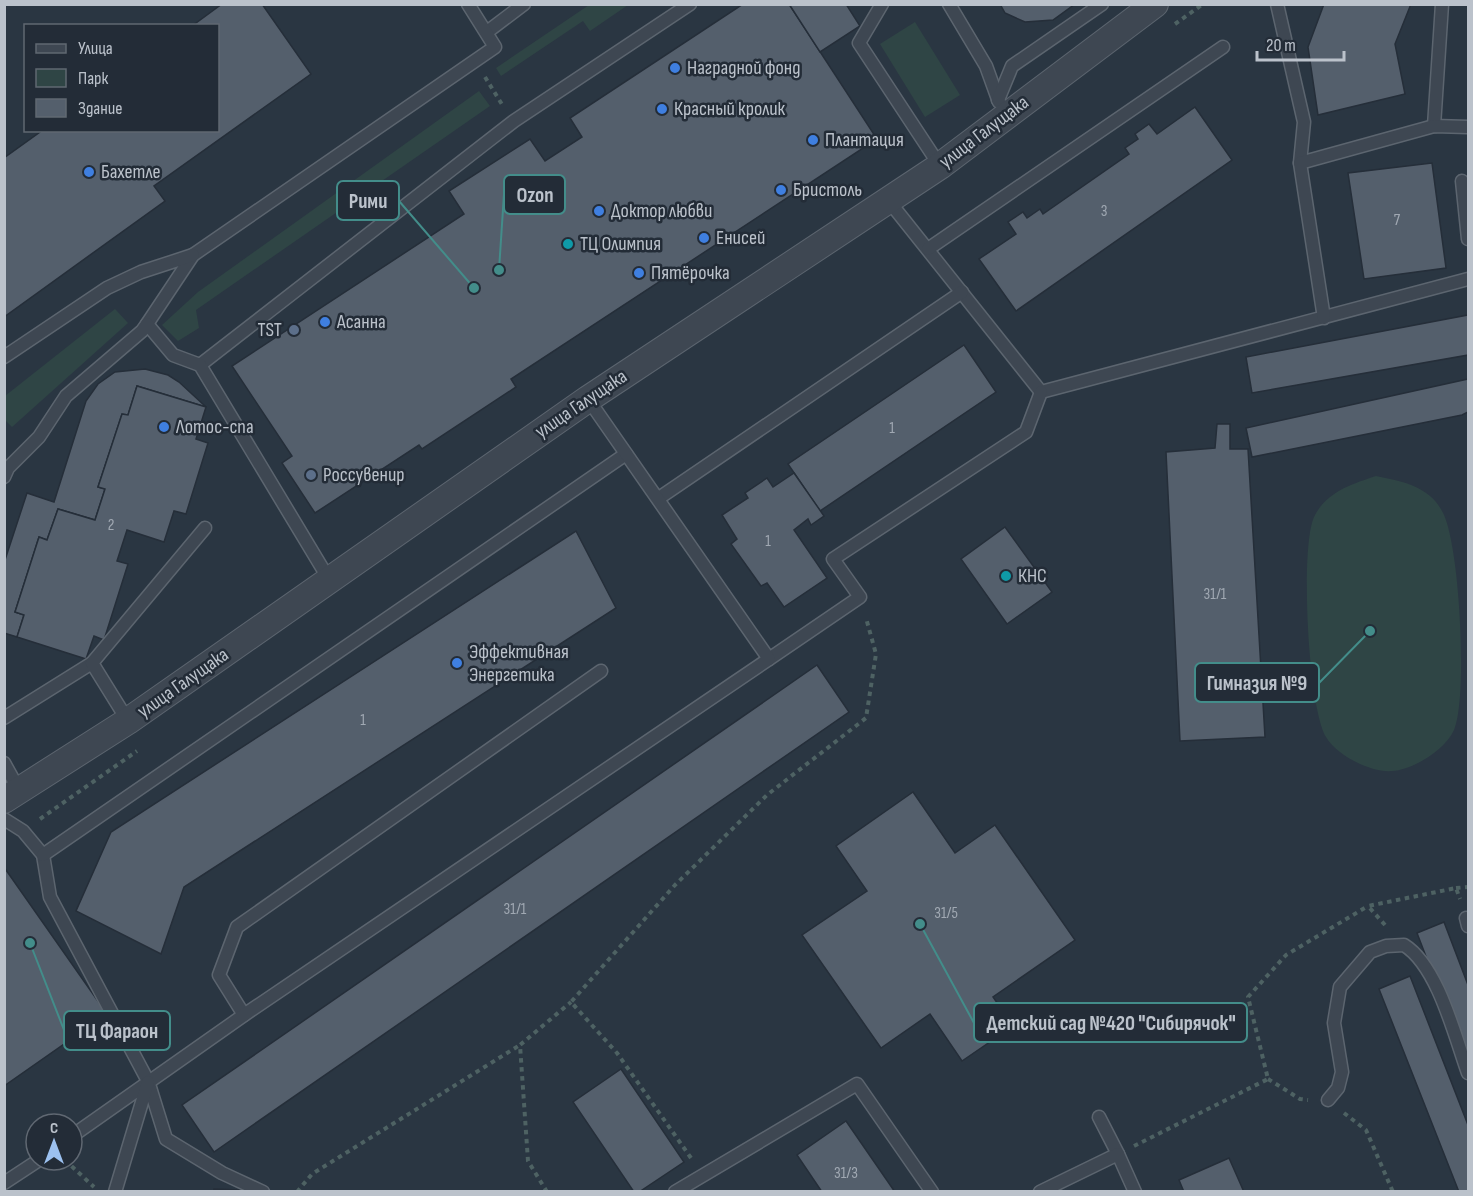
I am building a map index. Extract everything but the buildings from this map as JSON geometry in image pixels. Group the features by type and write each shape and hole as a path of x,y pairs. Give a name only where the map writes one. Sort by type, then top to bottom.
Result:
{"street":[{"name":"улица Галущака","path":"12,795 128,721 588,399 939,166 1001,109 1155,4"}],"lane":[{"path":"4,357 107,288 141,272 192,255 495,47 468,4"},
{"path":"486,32 524,4"},
{"path":"200,365 514,121 690,4"},
{"path":"882,4 859,43 939,166"},
{"path":"949,4 986,66 1001,109"},
{"path":"1001,109 1012,66 1102,4"},
{"path":"1277,4 1304,122 1300,164 1324,318"},
{"path":"1434,126 1442,4"},
{"path":"928,249 1223,47"},
{"path":"1300,164 1434,126 1468,127"},
{"path":"1462,182 1468,239"},
{"path":"888,200 1041,392"},
{"path":"4,477 8,468 39,436 66,396 142,331 192,255"},
{"path":"1041,392 1468,279"},
{"path":"659,498 962,292"},
{"path":"147,324 173,355 200,365 330,581"},
{"path":"84,1127 148,1080 860,597 833,559 1026,432 1041,392"},
{"path":"588,399 769,659"},
{"path":"43,855 626,454"},
{"path":"4,718 92,663 205,528"},
{"path":"92,663 128,721"},
{"path":"244,1015 219,975 237,927 601,671"},
{"path":"4,764 12,795"},
{"path":"4,819 23,831 43,855 50,897 148,1080 166,1139 222,1173 261,1191"},
{"path":"1328,1100 1338,1088 1342,1072 1334,1023 1340,987 1370,952 1386,946 1404,945 1422,961 1439,995 1468,1073"},
{"path":"115,1191 148,1080"},
{"path":"675,1191 857,1084 932,1191"},
{"path":"1099,1117 1135,1191"},
{"path":"1040,1191 1118,1154"},
{"path":"4,1184 24,1170"}],"path":[{"path":"488,82 503,106"},
{"path":"297,1191 322,1168 520,1045 571,1002 675,885 767,795 866,718 876,654 860,597"},
{"path":"1393,1191 1366,1130 1328,1100 1300,1100 1268,1079 1248,997 1286,955 1368,906 1468,887"},
{"path":"1456,888 1467,922"},
{"path":"1368,906 1404,945"},
{"path":"571,1002 617,1053 703,1175"},
{"path":"520,1045 528,1161 547,1191"},
{"path":"1118,1154 1268,1079"},
{"path":"78,1172 99,1191"}],"green space":[{"path":"589,5 628,5 590,31 583,21 501,76 496,68"},
{"path":"915,22 960,95 925,117 880,44"},
{"path":"479,91 490,106 196,310 199,328 178,341 162,325 198,292"},
{"path":"115,309 128,323 12,427 5,420 5,396"},
{"path":"1376,476 1422,490 1442,511 1453,553 1460,620 1461,686 1454,730 1443,745 1428,758 1409,767 1392,771 1374,769 1355,762 1331,744 1326,737 1315,694 1308,627 1307,561 1314,517 1325,501 1340,490"}],"place":[{"name":"Наградной фонд","path":"675,68"},
{"name":"Красный кролик","path":"662,109"},
{"name":"Плантация","path":"813,140"},
{"name":"Бахетле","path":"89,172"},
{"name":"Бристоль","path":"781,190"},
{"name":"Доктор любви","path":"599,211"},
{"name":"Енисей","path":"704,238"},
{"name":"ТЦ Олимпия","path":"568,244"},
{"name":"Ozon","path":"499,270"},
{"name":"Пятёрочка","path":"639,273"},
{"name":"Рими","path":"474,288"},
{"name":"Асанна","path":"325,322"},
{"name":"TST","path":"294,330"},
{"name":"Лотос-спа","path":"164,427"},
{"name":"Россувенир","path":"311,475"},
{"name":"КНС","path":"1006,576"},
{"name":"Гимназия №9","path":"1370,631"},
{"name":"Эффективная Энергетика","path":"457,663"},
{"name":"Детский сад №420 \"Сибирячок\"","path":"920,924"},
{"name":"ТЦ Фараон","path":"30,943"}]}
